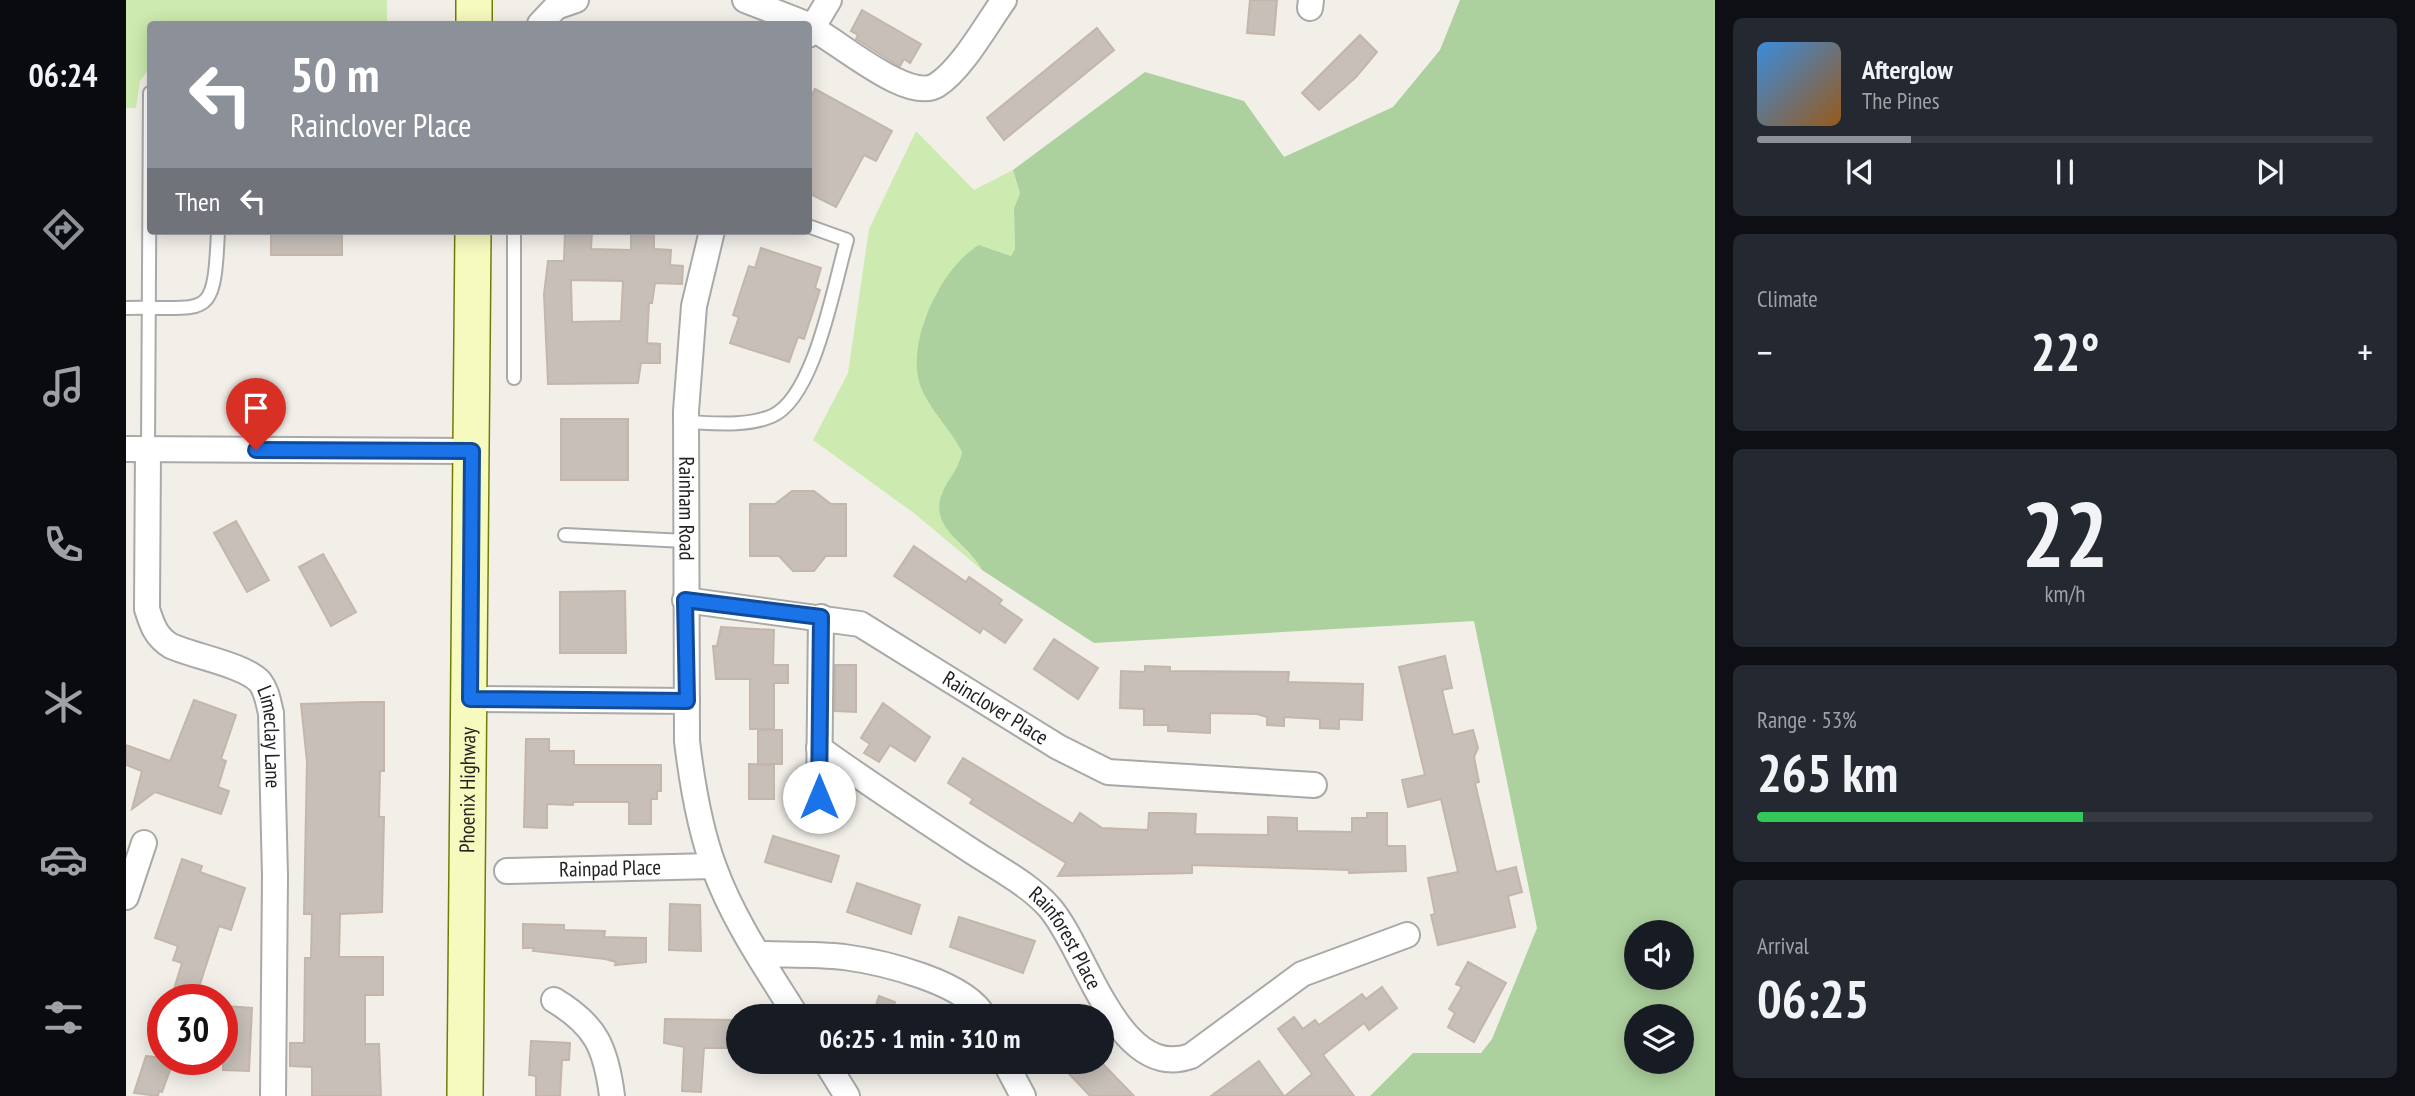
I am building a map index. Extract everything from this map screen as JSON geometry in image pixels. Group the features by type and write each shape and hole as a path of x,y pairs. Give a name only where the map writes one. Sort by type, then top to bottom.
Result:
{"main road":[{"path":"474,0 474,21"},
{"name":"Phoenix Highway","path":"464,1096 473,235"}],"street":[{"path":"543,21 556,7 576,0"},
{"path":"812,24 829,0"},
{"path":"812,30 905,85 918,89 934,88 954,68 1004,0"},
{"path":"749,9 787,21"},
{"name":"Rainham Road","path":"711,235 694,306 686,422 687,741 693,788 713,866 758,954 789,1004"},
{"path":"137,449 472,451"},
{"name":"Limeclay Lane","path":"137,449 147,609 152,625 160,639 171,646 247,673 259,681 267,693 271,713 275,876 273,1096"},
{"name":"Rainclover Place","path":"685,600 860,624 879,633 1058,747 1108,772 1314,785"},
{"path":"819,797 821,617"},
{"path":"470,699 687,701"},
{"name":"Rainforest Place","path":"819,748 1041,900 1066,929 1114,1020 1132,1041 1159,1060 1176,1062 1191,1056 1302,974 1407,935"},
{"path":"126,897 144,843"},
{"name":"Rainpad Place","path":"508,871 713,866"},
{"path":"758,954 845,957 881,965 966,995 976,1004"},
{"path":"554,1000 578,1014 595,1036 608,1063 612,1096"},
{"path":"833,1074 847,1096"},
{"path":"1011,1074 1023,1096"}],"lane":[{"path":"686,422 747,422 776,414 809,375 847,240 812,227"},
{"path":"137,449 150,307 150,235"},
{"path":"126,308 197,307 209,299 215,286 218,235"},
{"path":"514,235 514,378"},
{"path":"565,534 685,541"}],"green space":[{"path":"126,0 387,0 387,21 147,21 147,71 140,81 136,108 126,108"},
{"path":"1460,0 1715,0 1715,1096 1370,1096 1413,1053 1481,1053 1492,1039 1537,928 1474,621 1094,643 982,570 941,519 941,496 962,452 921,387 917,360 919,341 924,322 941,285 965,255 979,245 1011,256 1015,249 1014,208 1020,193 1013,170 1145,72 1244,101 1284,157 1393,107 1440,50"},
{"path":"916,131 974,190 1013,170 1020,193 1014,208 1015,249 1011,256 979,245 937,292 924,320 917,361 962,452 959,468 941,494 955,539 978,562 982,570 915,514 813,440 848,373 869,229"}],"building":[{"path":"1250,0 1277,0 1274,35 1247,33"},
{"path":"862,10 921,44 910,63 904,59 900,66 897,65 856,39 858,35 851,31"},
{"path":"1097,28 1114,50 1004,140 987,118"},
{"path":"1360,35 1377,52 1356,77 1319,110 1302,93"},
{"path":"815,89 892,131 876,161 864,155 836,207 812,195 812,94"},
{"path":"271,235 342,235 342,255 271,255"},
{"path":"565,235 592,235 591,249 631,250 631,235 654,235 654,249 671,250 670,265 683,266 682,284 655,283 652,303 649,303 647,343 660,344 660,363 641,363 638,383 548,384 544,294 548,261 564,261","holes":["571,280 623,281 621,321 572,322"]},
{"path":"761,248 821,268 815,288 820,290 804,339 798,337 789,362 730,343 739,317 733,315 749,266 755,268"},
{"path":"561,419 628,419 628,480 561,480"},
{"path":"792,491 814,491 831,504 846,504 846,556 826,556 814,571 793,571 779,556 750,556 750,504 775,504"},
{"path":"236,521 269,580 247,592 214,533"},
{"path":"914,546 966,582 969,577 1002,600 999,604 1022,620 1005,643 983,628 980,633 894,576"},
{"path":"323,554 356,612 331,626 299,567"},
{"path":"625,591 626,653 560,653 560,592"},
{"path":"721,627 774,630 773,665 788,665 788,683 774,683 774,729 750,729 750,679 716,679 713,646 717,646"},
{"path":"1054,639 1098,668 1078,699 1034,669"},
{"path":"1445,656 1452,688 1442,690 1453,735 1473,730 1478,748 1474,757 1479,782 1475,783 1496,872 1516,867 1522,892 1508,896 1515,927 1438,945 1431,915 1435,914 1428,878 1458,872 1441,799 1408,807 1402,780 1425,775 1399,667"},
{"path":"835,665 856,665 856,712 835,711"},
{"path":"1145,666 1170,667 1170,671 1289,672 1288,682 1363,684 1362,720 1339,719 1339,729 1320,728 1320,719 1284,717 1284,726 1267,725 1267,717 1257,714 1210,713 1210,733 1168,731 1168,725 1144,725 1144,709 1120,708 1121,671 1145,672"},
{"path":"194,700 236,715 221,759 226,761 218,787 229,791 221,814 155,792 132,809 142,771 126,765 126,745 170,761"},
{"path":"384,702 384,771 380,771 379,817 384,817 382,912 340,914 339,957 383,957 383,995 365,995 365,1044 379,1044 381,1096 312,1096 312,1067 290,1066 290,1043 304,1043 305,958 311,958 312,914 304,914 307,762 301,704"},
{"path":"883,703 930,737 915,761 890,745 879,762 864,753 870,744 861,738"},
{"path":"758,730 782,730 782,764 758,764"},
{"path":"526,739 549,739 549,751 574,751 574,765 661,765 661,791 657,791 657,799 651,799 651,824 629,824 629,802 573,802 573,805 547,804 547,828 524,827"},
{"path":"963,758 1073,824 1080,813 1102,828 1148,830 1149,813 1170,813 1196,814 1195,834 1268,835 1268,817 1297,818 1297,831 1352,832 1352,818 1367,818 1367,813 1387,813 1387,846 1405,846 1406,871 1349,873 1349,870 1192,865 1192,873 1058,876 1066,863 970,803 973,799 948,783"},
{"path":"749,764 774,765 774,799 749,799"},
{"path":"773,836 839,856 831,882 765,862"},
{"path":"182,859 202,866 200,872 245,888 231,930 219,926 200,984 176,984 182,963 173,960 178,946 155,938"},
{"path":"857,883 920,905 911,934 847,912"},
{"path":"670,904 700,905 701,951 669,950"},
{"path":"959,917 1035,941 1023,973 950,947"},
{"path":"523,924 564,925 564,930 605,931 604,937 646,938 646,962 615,965 616,962 605,959 523,948"},
{"path":"1468,962 1506,983 1474,1042 1448,1027 1455,1013 1449,1009 1462,987 1456,984"},
{"path":"1382,987 1397,1008 1369,1030 1364,1023 1323,1055 1354,1096 1285,1096 1312,1074 1278,1029 1294,1017 1303,1029 1315,1020 1319,1025 1362,994 1366,999"},
{"path":"879,996 895,1002 894,1004 876,1004"},
{"path":"238,1007 252,1008 249,1071 238,1071"},
{"path":"665,1019 726,1020 726,1048 704,1048 701,1092 682,1091 684,1047 664,1043"},
{"path":"531,1041 570,1043 569,1060 562,1060 560,1096 536,1096 536,1076 529,1075"},
{"path":"147,1056 147,1075 168,1075 158,1096 134,1093"},
{"path":"1259,1061 1284,1096 1211,1096"},
{"path":"1069,1074 1113,1074 1134,1096 1090,1096"}],"route":[{"path":"256,450 472,451 470,699 687,701 685,600 821,617 819,797"}]}
